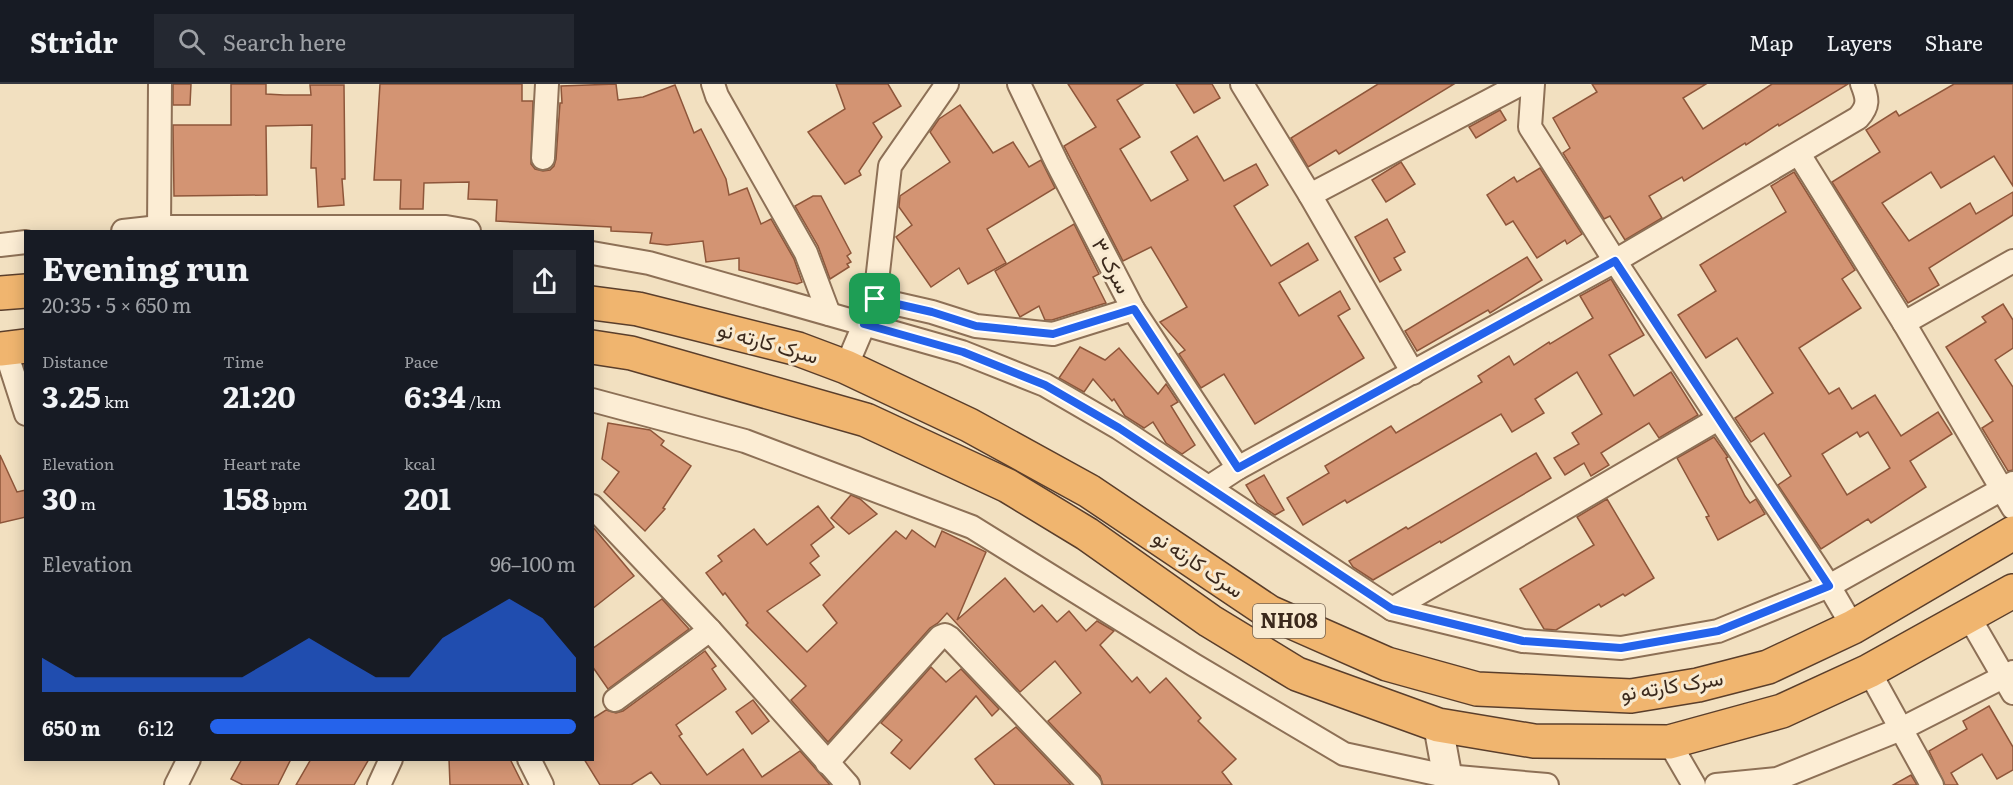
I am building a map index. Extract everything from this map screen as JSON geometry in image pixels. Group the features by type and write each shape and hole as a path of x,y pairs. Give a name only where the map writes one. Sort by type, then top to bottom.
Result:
{"highway":[{"path":"0,293 24,291"},
{"name":"سرک کارته نو","path":"594,303 638,309 798,349 846,367 969,425 1089,491 1269,612 1388,664 1477,689 1631,696 1698,686 1768,667 1853,627 2013,533"},
{"path":"631,353 638,309"},
{"name":"سرک کارته نو","path":"594,347 631,353 866,420 1008,486 1088,534 1210,621 1297,674 1438,725 1534,741 1669,742 1782,711 1869,671 2013,591"}],"street":[{"path":"159,229 160,84"},
{"path":"543,158 547,84"},
{"path":"713,84 723,106 806,253 829,314"},
{"path":"846,367 875,299 890,166 947,84"},
{"name":"سرک ۳","path":"1019,84 1057,163 1134,309 1238,468"},
{"path":"1242,84 1310,195 1413,374"},
{"path":"1310,195 1521,84"},
{"path":"1533,84 1530,128 1829,586 1853,627"},
{"path":"1209,487 1238,468 1413,374 1615,261 1858,118 1867,108 1867,98 1862,84"},
{"path":"594,253 649,263 963,352 1045,385 1119,428 1392,609 1523,641 1621,648 1718,631 1829,586 2009,493 1799,154"},
{"path":"141,230 446,227 463,230"},
{"path":"0,245 24,242"},
{"path":"1904,323 2013,261"},
{"path":"875,299 932,312 976,326 1053,334 1134,309"},
{"path":"10,348 17,400"},
{"path":"594,401 745,441 972,527 1344,754 1447,780 1547,785"},
{"path":"1392,609 1718,419"},
{"path":"594,508 710,630 848,785"},
{"path":"1716,785 1777,779 1901,729 2010,681 1969,616"},
{"path":"615,700 710,630"},
{"path":"827,763 940,637 945,635 1090,785"},
{"path":"1869,671 1932,785"},
{"path":"1438,725 1447,780"},
{"path":"1669,742 1694,785"},
{"path":"176,785 188,761"},
{"path":"379,785 391,761"},
{"path":"530,761 542,785"}],"building":[{"path":"173,84 191,84 190,105 173,105"},
{"path":"231,84 266,84 266,94 284,95 311,95 310,85 344,85 345,179 342,179 344,205 318,207 316,168 311,168 312,125 266,126 267,195 174,196 173,125 231,125"},
{"path":"380,84 522,84 522,101 533,101 531,164 535,169 543,171 550,170 556,159 560,103 562,103 561,86 616,84 618,100 643,97 675,85 694,133 701,129 726,179 729,195 747,188 761,224 771,219 794,259 802,282 797,284 739,270 739,258 706,262 703,241 667,245 650,243 652,233 611,231 611,227 496,221 497,200 468,199 469,182 424,183 423,209 400,209 401,180 374,180"},
{"path":"836,84 888,84 901,106 873,123 882,137 859,171 861,175 845,184 808,132 845,109"},
{"path":"1068,84 1143,84 1117,100 1140,137 1120,149 1151,201 1188,180 1171,152 1197,136 1224,181 1256,164 1268,185 1234,206 1271,266 1308,243 1318,260 1279,283 1299,316 1340,291 1350,309 1338,316 1364,358 1255,424 1224,374 1201,388 1179,354 1185,350 1160,322 1187,307 1151,247 1123,261 1064,146 1096,127"},
{"path":"1176,84 1212,84 1220,98 1194,113"},
{"path":"1378,84 1454,84 1339,154 1336,150 1308,167 1291,138"},
{"path":"1592,84 1706,84 1683,98 1703,129 1772,84 1848,84 1684,181 1682,177 1649,196 1662,218 1625,240 1610,216 1604,219 1563,153 1570,148 1553,118 1597,92"},
{"path":"1954,84 2013,84 2013,186 1994,156 1941,188 1931,172 1882,203 1909,241 1970,203 1976,214 2013,192 2013,215 1929,268 1939,285 1908,303 1832,182 1880,152 1866,130 1896,111 1899,116"},
{"path":"960,105 993,153 1013,142 1029,167 1041,160 1055,188 987,229 1006,263 968,284 959,268 931,287 896,237 912,225 899,207 900,196 950,162 930,132 939,119"},
{"path":"1500,110 1506,120 1476,138 1469,127"},
{"path":"1401,162 1415,184 1386,202 1372,180"},
{"path":"1540,168 1582,234 1567,244 1565,240 1537,258 1513,221 1506,225 1487,195 1514,177 1517,182"},
{"path":"1794,172 1855,270 1842,279 1861,308 1799,348 1829,394 1839,388 1852,409 1875,395 1901,436 1938,412 1952,434 1910,461 1926,487 1871,523 1868,519 1821,549 1778,485 1791,476 1764,433 1751,442 1735,418 1773,393 1737,338 1706,358 1678,315 1716,291 1700,265 1786,212 1771,186","holes":["1857,432 1860,437 1868,432 1890,468 1847,495 1822,454"]},
{"path":"813,196 821,196 851,253 847,256 851,262 847,264 849,267 830,279 818,246 795,206"},
{"path":"1387,219 1405,252 1394,258 1401,270 1380,282 1355,237"},
{"path":"1074,224 1099,274 1093,277 1106,303 1052,320 1045,320 1039,306 1020,317 995,271"},
{"path":"1527,257 1542,280 1490,313 1488,310 1417,351 1405,331"},
{"path":"1611,279 1644,335 1609,355 1634,396 1671,372 1698,415 1659,438 1649,423 1601,453 1609,465 1591,476 1584,463 1565,475 1554,458 1579,444 1572,433 1602,414 1577,372 1535,399 1544,413 1512,432 1501,414 1347,503 1345,500 1303,525 1287,498 1329,473 1325,466 1391,426 1396,433 1482,382 1478,376 1509,356 1514,365 1549,342 1550,344 1593,318 1580,296"},
{"path":"2003,304 2013,320 2013,348 1995,360 2013,387 2013,470 2008,471 1982,428 1993,421 1946,347 1986,322 1982,317"},
{"path":"1080,347 1105,360 1119,348 1158,394 1166,384 1178,402 1171,406 1195,445 1182,454 1166,443 1153,422 1144,428 1125,416 1114,399 1112,401 1093,379 1084,392 1059,378"},
{"path":"608,423 650,430 664,441 661,445 691,466 663,508 665,509 645,531 604,492 619,472 602,459"},
{"path":"1714,437 1728,457 1726,458 1745,496 1750,503 1756,499 1765,514 1718,540 1706,517 1709,516 1677,458"},
{"path":"1536,453 1551,478 1441,543 1440,541 1373,580 1353,567 1349,561 1406,527 1408,529"},
{"path":"0,455 17,492 24,490 24,517 0,523"},
{"path":"1264,475 1284,510 1275,515 1257,503 1246,485"},
{"path":"851,495 860,499 877,514 849,534 831,518"},
{"path":"1607,499 1654,578 1625,596 1623,594 1601,607 1599,604 1556,630 1544,629 1520,589 1594,545 1577,517"},
{"path":"818,506 834,527 811,545 819,556 810,563 820,575 767,611 807,652 837,623 823,605 896,531 906,539 912,530 935,547 942,531 986,552 957,620 1005,578 1034,612 1042,605 1057,622 1069,611 1086,631 1097,621 1114,631 1100,645 1132,682 1137,677 1150,693 1166,678 1201,718 1198,721 1236,759 1222,772 1232,785 1103,785 1100,776 1048,721 1081,693 1055,661 1020,692 947,613 930,628 828,742 791,700 806,686 746,625 748,623 725,593 723,595 706,573 722,561 718,556 754,529 767,545"},
{"path":"594,528 634,576 594,607"},
{"path":"662,599 689,629 608,689 594,669 594,648"},
{"path":"705,651 716,666 712,669 726,689 676,725 682,734 679,736 707,775 743,749 762,777 800,751 830,785 661,785 651,772 631,785 600,785 585,761 594,761 594,718 606,710 616,713 623,711"},
{"path":"931,667 946,682 961,669 999,709 992,716 976,696 910,769 891,753 902,740 881,723"},
{"path":"753,700 769,721 752,734 736,712"},
{"path":"1989,706 2013,747 2013,770 1997,779 1982,754 1951,773 1958,785 1945,785 1929,751 1967,729 1963,721"},
{"path":"1016,727 1071,785 995,785 975,759"},
{"path":"241,761 290,761 278,785 243,785 231,779"},
{"path":"310,761 368,761 354,785 296,785"},
{"path":"449,761 511,761 523,785 450,785"},
{"path":"1911,775 1917,785 1893,785"}],"route":[{"path":"1615,261 1829,586 1718,631 1621,648 1523,641 1392,609 1119,428 1045,385 963,352 864,324 875,299 932,312 976,326 1053,334 1134,309 1238,468 1413,374 1615,261"}]}
